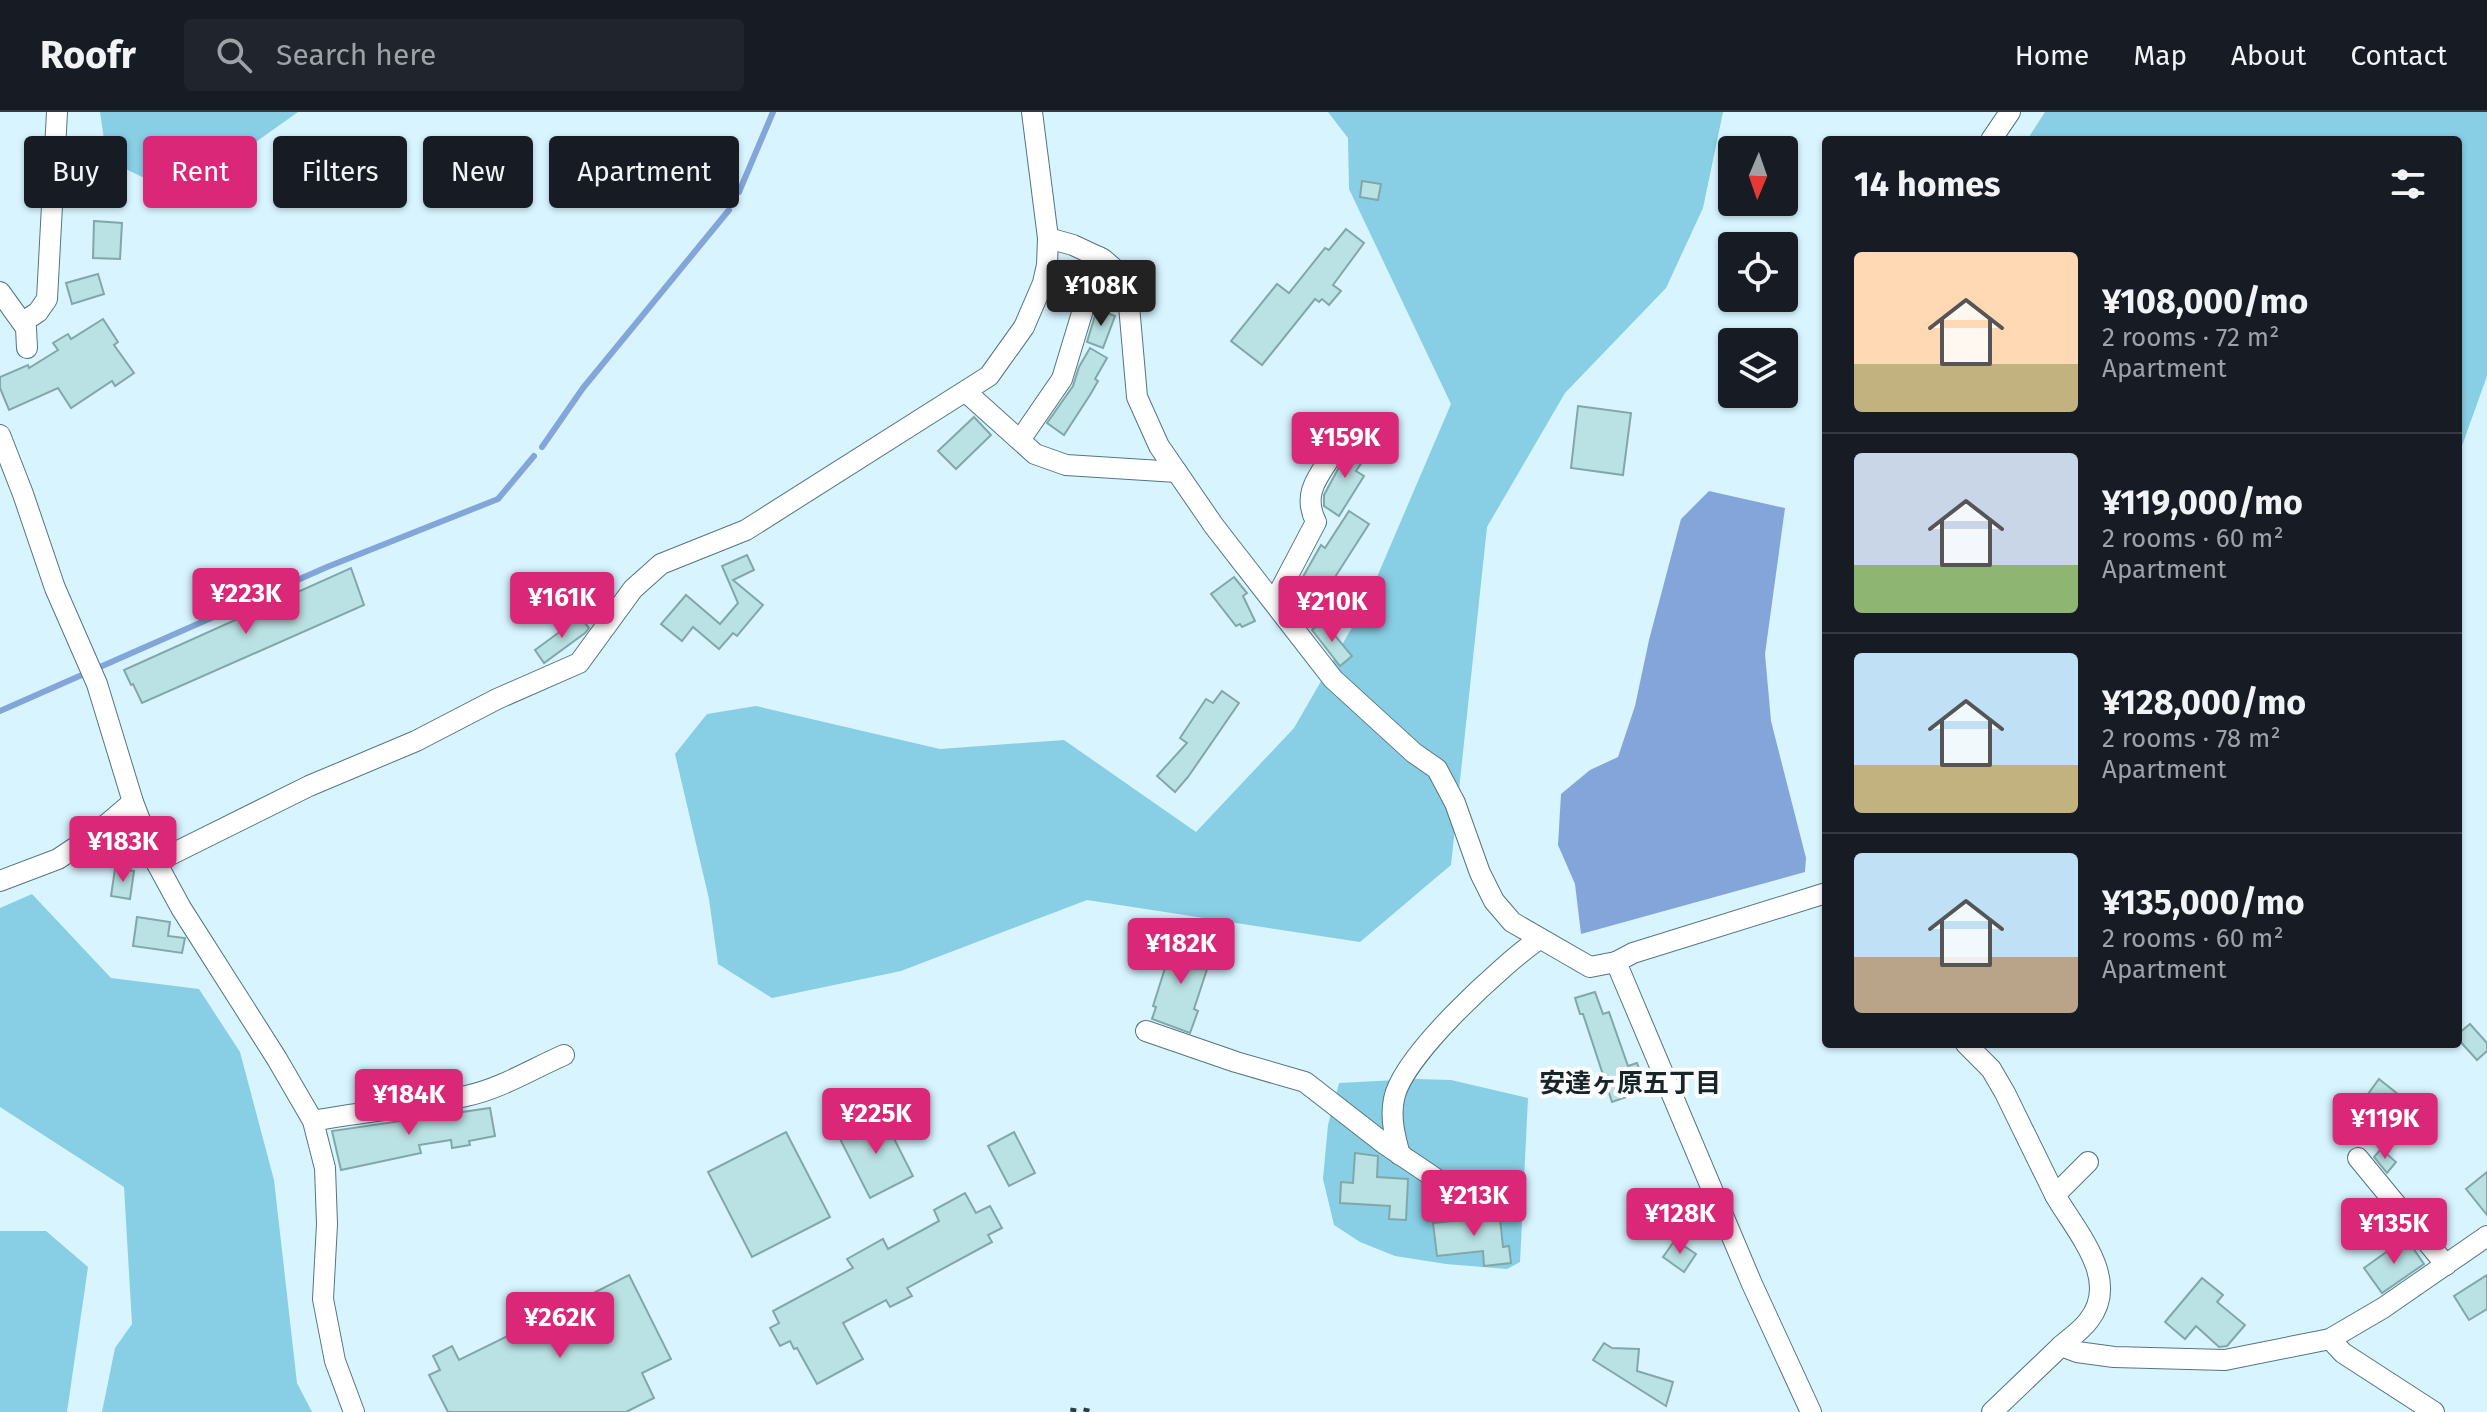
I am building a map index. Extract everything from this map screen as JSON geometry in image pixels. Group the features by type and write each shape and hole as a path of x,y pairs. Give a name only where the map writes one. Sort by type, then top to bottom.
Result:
{"street":[{"path":"23,322 38,312 47,299 57,112"},
{"path":"156,862 309,786 416,741 497,699 579,663 633,589 661,564 746,530 989,376 1024,327 1043,283 1048,238 1032,112"},
{"path":"1994,136 2010,112"},
{"path":"1048,238 1099,257 1118,272 1128,294 1137,397 1159,446 1214,526 1333,679 1414,753 1437,769 1455,803 1480,873 1494,901 1512,922 1590,967 1616,962 1633,953 1822,894"},
{"path":"1020,440 1062,379 1099,257"},
{"path":"0,292 26,328 27,348"},
{"path":"966,392 1035,454 1066,465 1177,472"},
{"path":"0,435 55,588 97,684 133,802 156,862 181,908 313,1121 325,1168 327,1224 323,1299 335,1361 354,1412"},
{"path":"1274,602 1316,522 1309,508 1309,494 1335,450"},
{"path":"0,881 58,859 94,835 133,802"},
{"path":"1400,1155 1393,1128 1394,1098 1407,1069 1488,981 1539,939"},
{"path":"1616,962 1752,1284 1811,1412"},
{"path":"1146,1031 1305,1082 1435,1178 1439,1200"},
{"path":"1970,1048 1991,1069 2005,1093 2055,1195 2100,1272 2102,1287 2100,1301 2089,1321 1992,1412"},
{"path":"313,1121 466,1097 564,1055"},
{"path":"2358,1158 2446,1265"},
{"path":"2055,1195 2088,1162"},
{"path":"2061,1346 2077,1352 2114,1357 2225,1360 2330,1339 2383,1308 2487,1236"},
{"path":"2330,1339 2343,1353 2434,1412"}],"shaded area":[{"path":"100,112 298,112 257,141 257,136 143,136 143,177 127,170 127,136 104,136"},
{"path":"1328,112 1723,112 1703,208 1666,288 1565,393 1487,527 1451,865 1360,942 1087,900 901,971 772,998 718,964 709,899 675,754 707,714 756,706 940,749 1064,740 1196,832 1294,728 1365,605 1451,404 1349,189 1348,138"},
{"path":"2045,112 2487,112 2487,376 2462,446 2462,136 2030,136"},
{"path":"1709,491 1785,508 1765,654 1771,721 1806,858 1805,872 1581,934 1575,884 1558,845 1561,794 1590,770 1618,757 1635,706 1681,519"},
{"path":"32,894 111,978 199,989 240,1052 274,1180 297,1383 312,1412 102,1412 115,1348 132,1324 124,1187 0,1107 0,908"},
{"path":"1451,1080 1528,1098 1520,1262 1507,1269 1395,1256 1360,1242 1334,1225 1323,1179 1328,1125 1339,1083"},
{"path":"0,1231 46,1231 88,1267 67,1412 0,1412"}],"building":[{"path":"1362,181 1381,184 1378,200 1360,197"},
{"path":"94,221 122,223 120,259 93,258"},
{"path":"1346,229 1364,243 1333,285 1341,291 1329,305 1322,299 1319,302 1315,299 1262,365 1231,341 1277,284 1289,293 1325,248 1329,250"},
{"path":"98,274 104,294 72,304 66,283"},
{"path":"1097,309 1115,316 1103,348 1087,342"},
{"path":"103,319 118,342 114,345 134,373 115,386 112,381 71,408 58,388 9,410 0,388 0,377 28,365 29,368 58,350 53,343 68,334 71,339"},
{"path":"1090,348 1107,358 1095,379 1098,381 1064,435 1047,423 1073,386"},
{"path":"1578,406 1631,413 1623,475 1571,468"},
{"path":"974,417 991,435 956,469 938,451"},
{"path":"1353,441 1369,452 1356,471 1364,476 1339,516 1324,506 1324,495"},
{"path":"1349,511 1369,524 1312,613 1293,602 1298,593 1295,591 1321,545 1325,548"},
{"path":"747,555 754,570 733,580 763,605 737,636 733,633 719,649 693,627 682,641 661,624 686,595 720,624 738,603 722,566"},
{"path":"351,568 364,605 142,703 131,685 124,670"},
{"path":"1234,577 1247,593 1243,596 1255,621 1242,627 1240,624 1236,626 1211,594"},
{"path":"580,617 589,628 544,663 535,650"},
{"path":"1323,621 1352,656 1340,666 1312,630"},
{"path":"1222,691 1239,703 1175,792 1157,776 1187,743 1180,738 1206,699 1213,703"},
{"path":"115,869 134,871 130,899 111,896"},
{"path":"137,917 170,922 168,936 185,938 182,953 133,946"},
{"path":"1185,938 1200,943 1197,950 1212,954 1194,1009 1198,1011 1190,1033 1152,1019 1156,1007 1153,1006 1172,946 1180,949"},
{"path":"1595,992 1603,1014 1609,1012 1628,1066 1637,1063 1647,1090 1612,1102 1575,998"},
{"path":"2470,1024 2487,1043 2487,1051 2477,1060 2462,1043 2462,1031"},
{"path":"2379,1079 2404,1099 2368,1142 2346,1124"},
{"path":"490,1108 495,1136 452,1148 451,1140 419,1145 421,1153 341,1170 332,1131"},
{"path":"882,1115 913,1176 870,1198 839,1137"},
{"path":"786,1132 830,1217 752,1257 708,1172"},
{"path":"1014,1132 1035,1173 1009,1186 988,1146"},
{"path":"2381,1149 2396,1162 2387,1173 2374,1157"},
{"path":"1355,1153 1378,1156 1377,1177 1408,1179 1406,1220 1389,1219 1390,1206 1340,1203 1341,1182 1353,1183"},
{"path":"2487,1172 2487,1215 2466,1189"},
{"path":"965,1193 976,1213 990,1206 1002,1228 988,1235 992,1242 907,1288 912,1296 890,1307 886,1300 843,1323 863,1359 817,1384 797,1348 794,1349 790,1341 780,1346 770,1328 779,1323 773,1311 853,1268 847,1259 883,1239 888,1249 939,1221 934,1210"},
{"path":"1499,1209 1503,1247 1509,1246 1511,1263 1484,1266 1483,1251 1437,1256 1433,1223 1480,1218 1479,1211"},
{"path":"2406,1238 2424,1264 2382,1293 2364,1268"},
{"path":"1675,1240 1696,1254 1684,1272 1663,1257"},
{"path":"629,1275 671,1359 642,1373 654,1398 626,1412 448,1412 429,1375 440,1370 433,1356 452,1346 459,1360 518,1331 508,1312 534,1299 544,1318"},
{"path":"2487,1275 2487,1309 2469,1320 2454,1296"},
{"path":"2202,1278 2223,1295 2217,1302 2245,1325 2227,1346 2219,1347 2196,1326 2185,1339 2165,1322"},
{"path":"1604,1343 1612,1348 1639,1349 1637,1371 1673,1382 1666,1406 1593,1360"}],"waterway":[{"path":"739,192 773,112"},
{"path":"542,447 583,388 729,210"},
{"path":"0,711 327,567 498,499 534,456"}],"railway":[{"path":"1073,1412 1074,1406"},
{"path":"1086,1412 1087,1408"}],"district":[{"name":"安達ヶ原五丁目","path":"1630,1083"}]}
